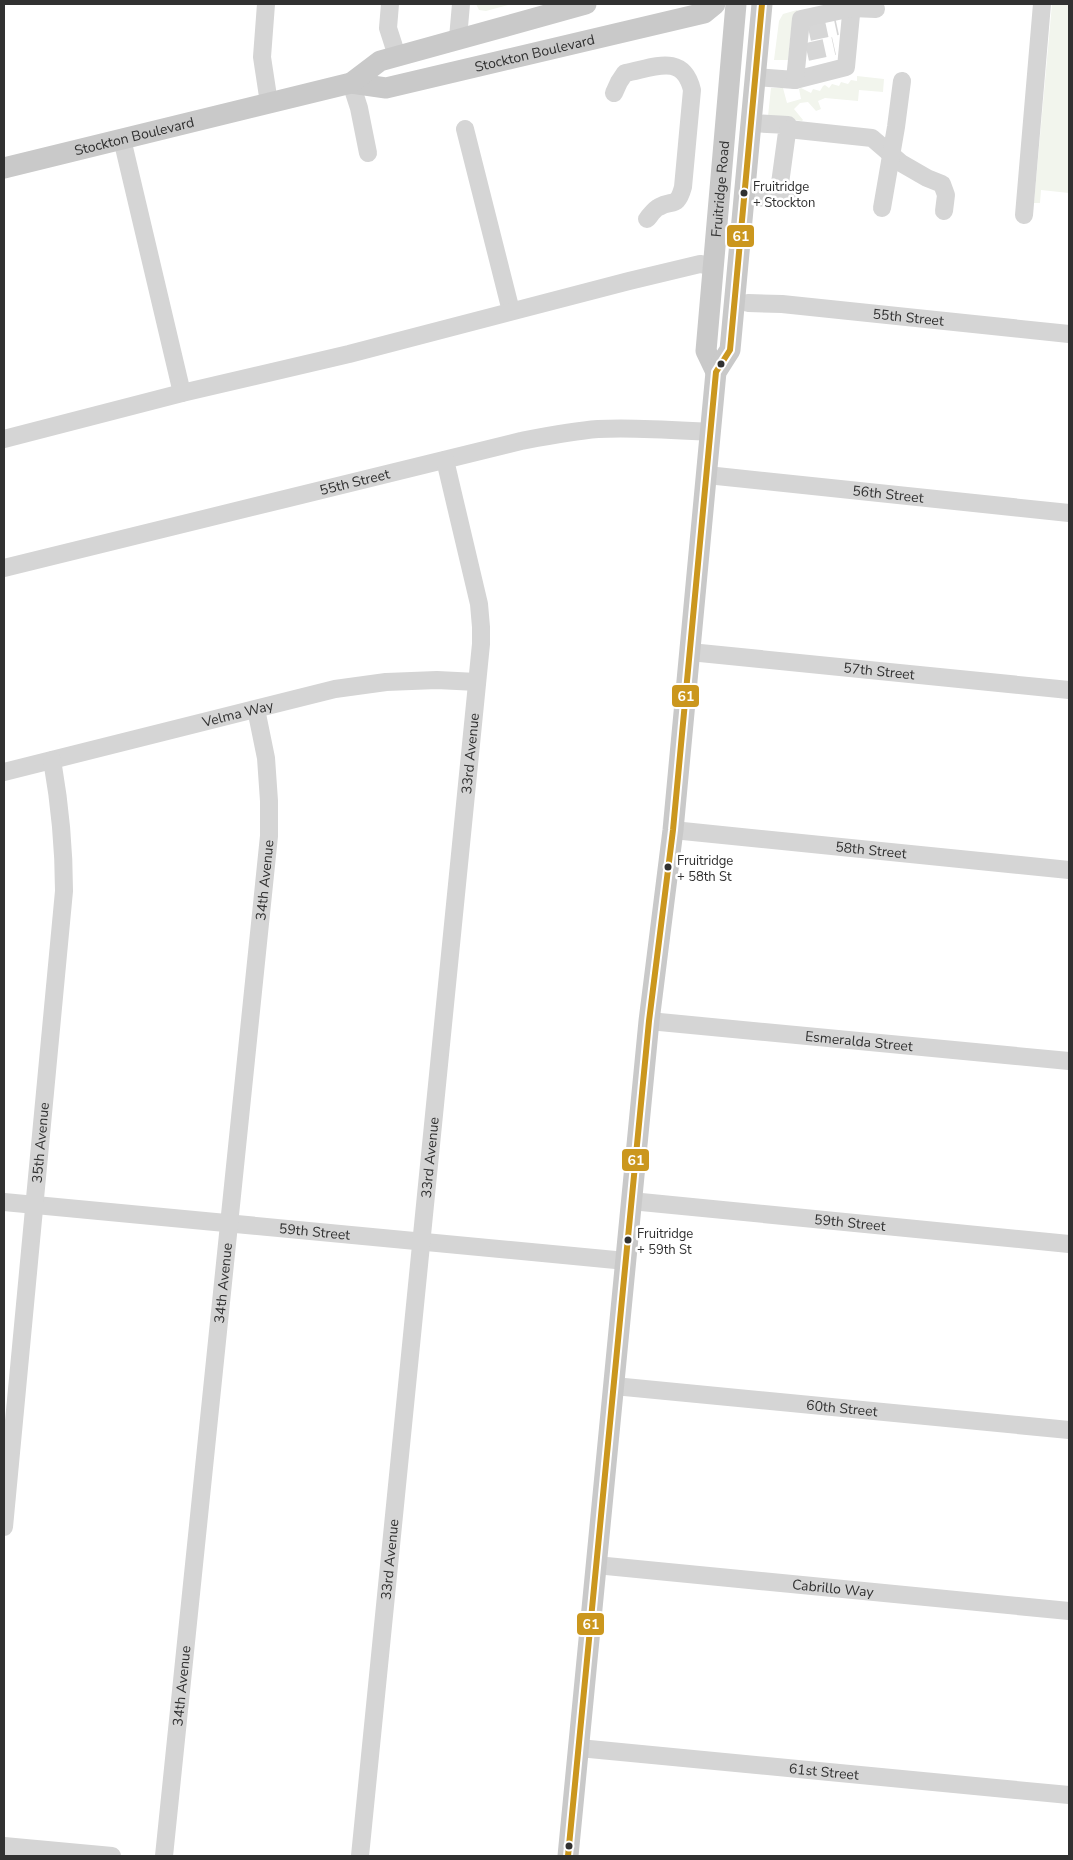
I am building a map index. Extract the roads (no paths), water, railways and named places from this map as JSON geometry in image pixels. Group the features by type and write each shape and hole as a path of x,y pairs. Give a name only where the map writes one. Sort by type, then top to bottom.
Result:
{"main road":[{"name":"Stockton Boulevard","path":"351,82 386,88 704,13 715,4"},
{"name":"Fruitridge Road","path":"716,372 706,351 736,4"},
{"name":"Fruitridge Road","path":"568,1856 649,1021 673,830 716,372 730,350 762,4"},
{"name":"Stockton Boulevard","path":"4,168 351,82 380,61 578,5"}],"street":[{"path":"266,4 262,57 269,103"},
{"path":"390,4 388,28 398,56"},
{"path":"458,38 461,4"},
{"path":"1024,215 1042,4"},
{"path":"795,80 802,53 804,32 801,19 848,15 876,9"},
{"path":"755,77 770,80 795,80 846,67 842,45 848,15"},
{"path":"614,93 625,74 670,64 681,68 689,79 692,90 683,187 680,197 672,203 658,206 647,219"},
{"path":"882,208 902,80"},
{"path":"351,82 359,108 368,153"},
{"path":"750,122 788,126 788,129 872,138 891,155 926,178 942,184 946,195 944,211"},
{"path":"465,129 511,311"},
{"path":"744,196 785,199 788,129"},
{"path":"122,139 182,393"},
{"path":"4,438 182,393 349,354 700,264 713,266"},
{"name":"55th Street","path":"748,304 782,304 1069,334"},
{"name":"55th Street","path":"4,568 521,441 567,432 645,428 710,432"},
{"name":"33rd Avenue","path":"360,1856 481,627 479,604 445,460"},
{"name":"56th Street","path":"706,475 1069,513"},
{"name":"57th Street","path":"690,652 1069,690"},
{"name":"Velma Way","path":"4,772 335,689 386,682 437,680 477,682"},
{"name":"34th Avenue","path":"164,1856 269,836 266,758 256,709"},
{"name":"35th Avenue","path":"4,1527 64,891 64,844 60,804 52,760"},
{"name":"58th Street","path":"673,830 1069,870"},
{"name":"Esmeralda Street","path":"649,1021 1069,1061"},
{"name":"59th Street","path":"631,1200 1069,1244"},
{"name":"59th Street","path":"4,1202 626,1261"},
{"name":"60th Street","path":"614,1386 1069,1430"},
{"name":"Cabrillo Way","path":"596,1565 1069,1611"},
{"name":"61st Street","path":"579,1748 1069,1795"},
{"path":"4,1846 112,1856"}],"tunnel":[{"path":"809,32 837,26"},
{"path":"807,52 834,46"}],"place":[{"name":"Fruitridge + Stockton","path":"744,193"},
{"name":"Fruitridge + 58th St","path":"668,867"},
{"name":"Fruitridge + 59th St","path":"628,1240"}]}
